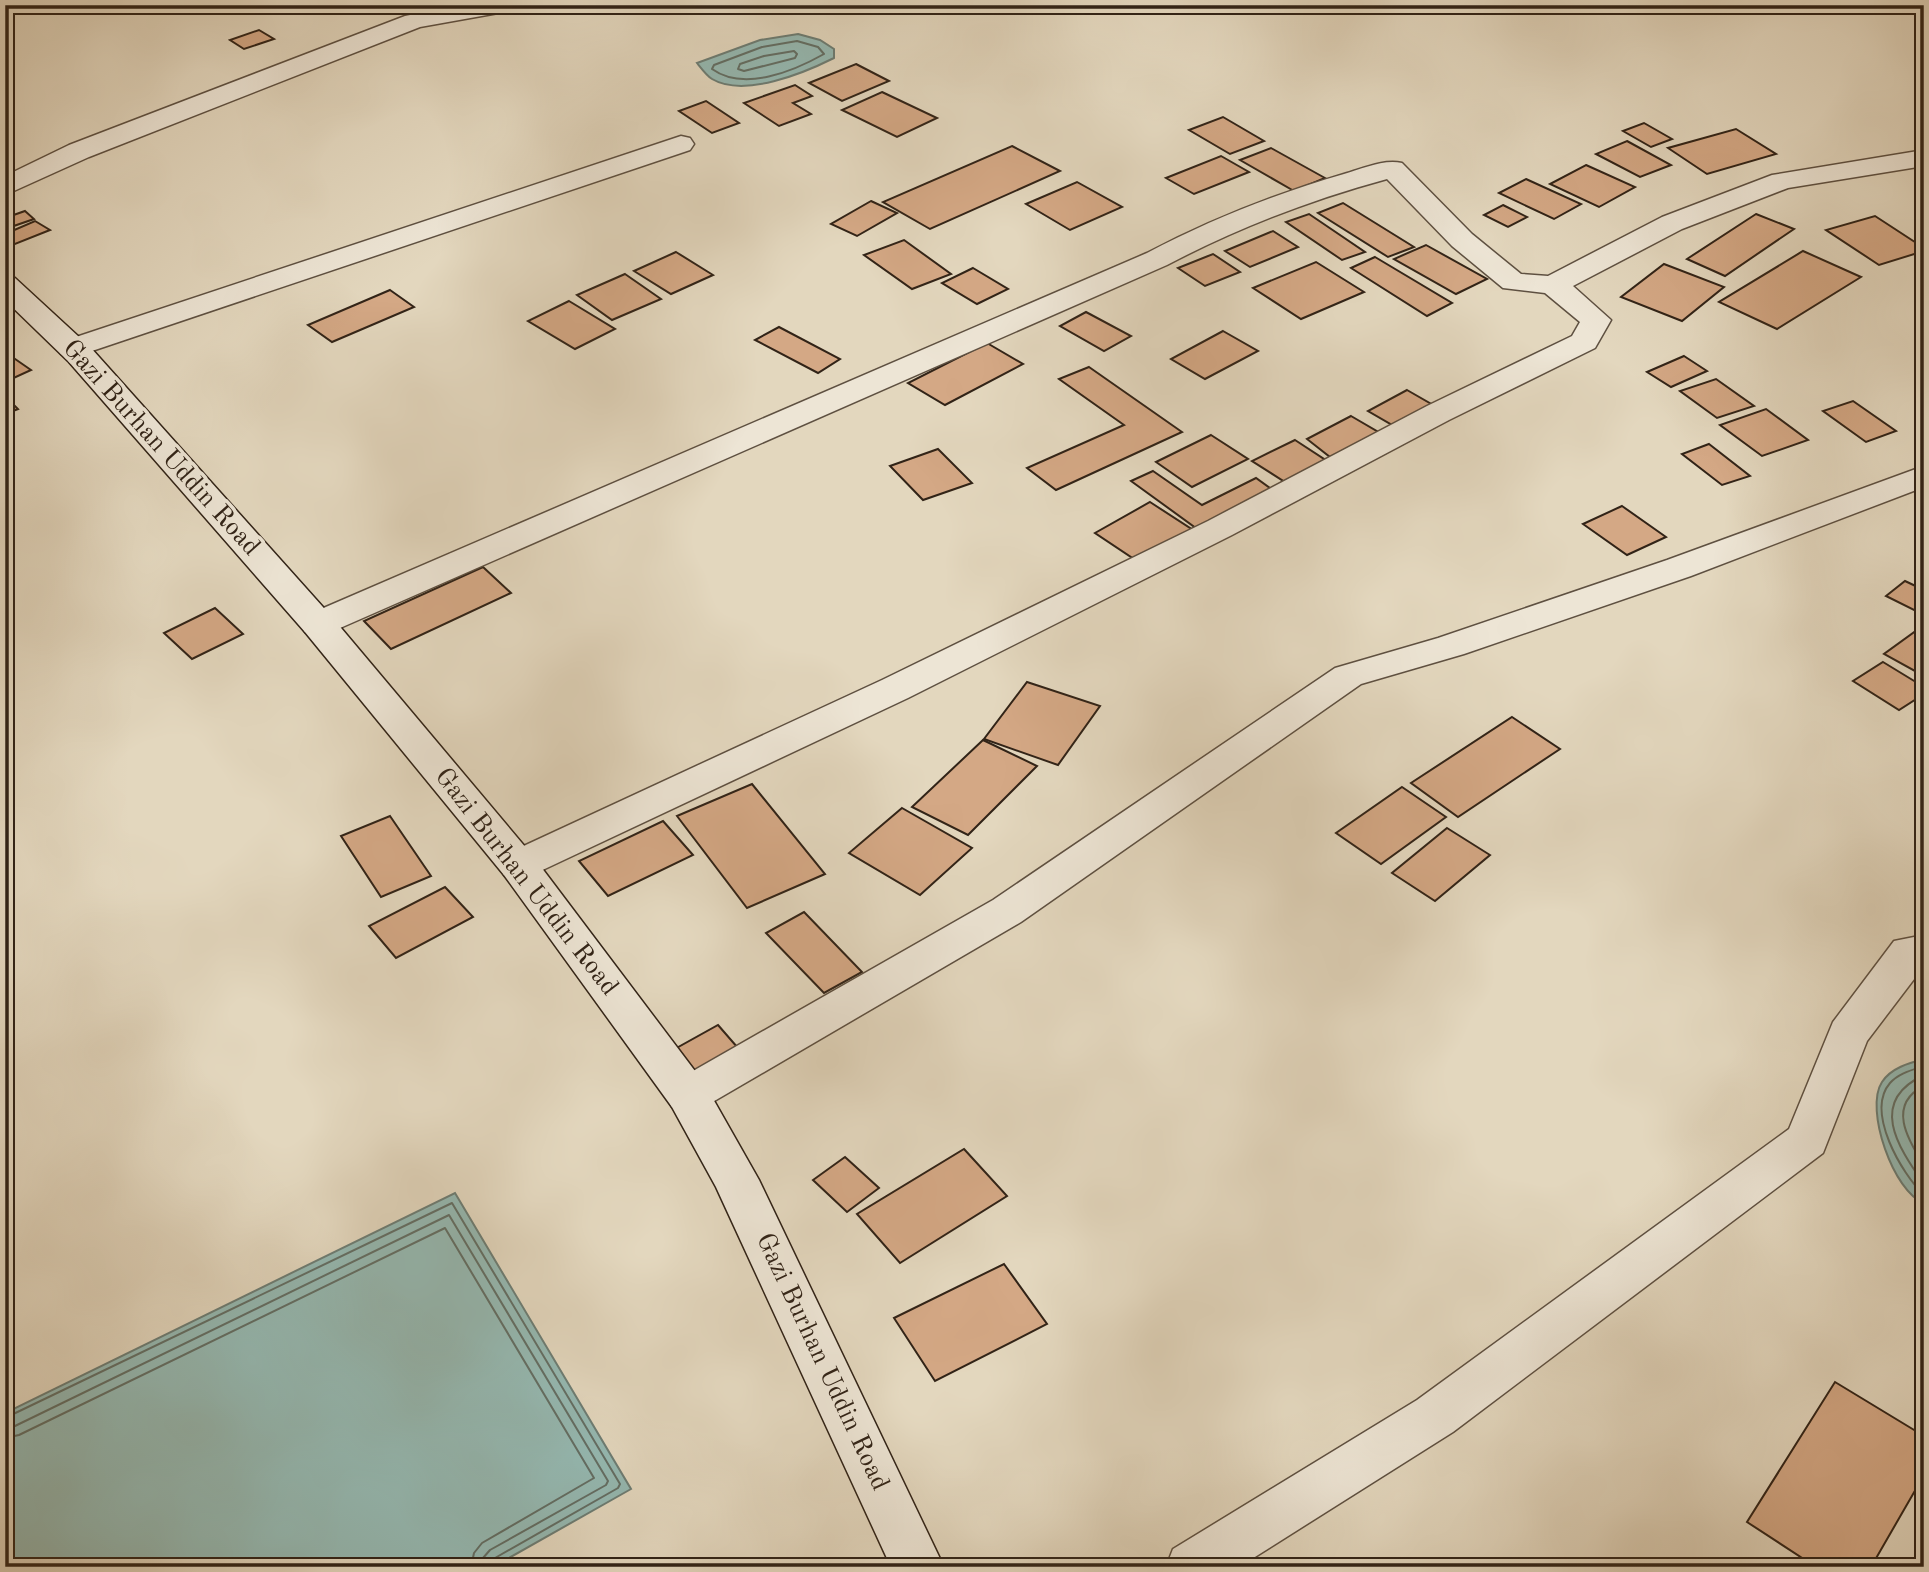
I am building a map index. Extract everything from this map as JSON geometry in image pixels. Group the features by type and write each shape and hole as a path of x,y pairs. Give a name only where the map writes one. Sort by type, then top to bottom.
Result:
{"street":[{"path":"5,187 79,150 414,21 504,5"},
{"path":"72,348 681,144"},
{"path":"318,624 1145,264 1210,230 1306,192 1392,169 1462,240 1513,282 1553,285 1672,223 1782,181 1924,158"},
{"name":"Gazi Burhan Uddin Road","path":"5,284 72,348 318,624 518,865 688,1095 736,1180 918,1567"},
{"path":"518,865 908,682 1220,528 1438,413 1584,342 1595,320 1553,285"},
{"path":"688,1095 1007,911 1348,676 1451,646 1679,568 1924,476"},
{"path":"1192,1567 1435,1416 1807,1139 1848,1034 1909,952 1924,950"}],"water":[{"path":"798,34 820,40 834,49 834,58 791,76 757,85 740,86 712,79 697,63 760,40"},
{"path":"1924,1059 1924,1203 1902,1184 1885,1149 1879,1130 1877,1095 1882,1082 1890,1073"},
{"path":"455,1193 631,1489 493,1567 5,1567 5,1413"}],"building":[{"path":"259,30 274,39 244,49 230,40"},
{"path":"856,64 889,81 842,101 809,83"},
{"path":"795,85 812,96 793,103 811,114 779,126 744,103"},
{"path":"882,92 937,118 897,137 842,110"},
{"path":"706,101 739,123 712,133 679,111"},
{"path":"1223,117 1264,141 1230,154 1189,130"},
{"path":"1644,123 1672,139 1651,147 1623,131"},
{"path":"1736,129 1776,154 1707,174 1668,148"},
{"path":"1627,141 1671,165 1640,177 1596,154"},
{"path":"1012,146 1060,171 930,229 883,202"},
{"path":"1271,148 1325,178 1294,191 1240,160"},
{"path":"1221,156 1249,172 1194,194 1166,178"},
{"path":"1586,165 1635,187 1599,207 1550,184"},
{"path":"1526,179 1581,204 1554,219 1499,193"},
{"path":"1077,182 1122,207 1070,230 1026,204"},
{"path":"871,201 897,213 857,236 831,224"},
{"path":"1343,203 1414,247 1388,257 1318,213"},
{"path":"1503,205 1527,217 1508,227 1484,215"},
{"path":"25,211 34,219 5,229 5,218"},
{"path":"1309,214 1365,252 1342,260 1286,222"},
{"path":"1756,214 1794,229 1725,276 1687,259"},
{"path":"1875,216 1924,248 1924,251 1879,265 1826,230"},
{"path":"35,221 50,230 10,246 5,243 5,234"},
{"path":"1273,231 1298,247 1250,267 1225,251"},
{"path":"904,240 951,274 912,289 864,255"},
{"path":"1426,245 1487,279 1456,294 1394,259"},
{"path":"1803,251 1861,277 1777,329 1719,302"},
{"path":"676,252 713,275 671,294 634,271"},
{"path":"1213,254 1240,272 1205,286 1178,268"},
{"path":"1375,257 1452,303 1427,316 1351,268"},
{"path":"1316,262 1364,292 1301,319 1253,288"},
{"path":"1664,264 1724,287 1682,321 1621,297"},
{"path":"973,268 1008,289 977,304 942,283"},
{"path":"625,274 661,299 612,320 577,295"},
{"path":"390,290 414,307 332,342 308,325"},
{"path":"569,301 615,329 575,349 528,321"},
{"path":"1086,312 1131,336 1104,351 1060,326"},
{"path":"779,327 840,359 818,373 755,340"},
{"path":"1223,331 1258,351 1205,379 1171,359"},
{"path":"987,343 1023,364 945,405 908,383"},
{"path":"5,352 31,370 5,382"},
{"path":"1684,356 1707,371 1671,387 1647,372"},
{"path":"1089,367 1182,432 1056,490 1027,468 1124,425 1059,379"},
{"path":"1716,379 1754,406 1717,418 1680,391"},
{"path":"1407,390 1433,405 1394,426 1368,411"},
{"path":"5,396 18,409 5,414"},
{"path":"1853,401 1896,431 1866,442 1823,411"},
{"path":"1766,409 1808,440 1762,456 1720,425"},
{"path":"1351,416 1380,433 1330,457 1307,439"},
{"path":"1211,435 1248,459 1192,487 1156,462"},
{"path":"1295,440 1327,461 1285,482 1252,461"},
{"path":"1709,444 1750,476 1722,485 1682,454"},
{"path":"938,449 972,483 923,500 890,466"},
{"path":"1153,471 1202,505 1256,478 1277,493 1200,531 1131,481"},
{"path":"1150,502 1193,530 1137,561 1095,533"},
{"path":"1622,506 1666,537 1627,555 1583,524"},
{"path":"483,567 511,593 391,649 364,621"},
{"path":"1905,581 1924,590 1924,615 1886,596"},
{"path":"215,608 243,634 192,659 164,633"},
{"path":"1924,625 1924,676 1884,654"},
{"path":"1883,662 1924,687 1924,694 1899,710 1853,681"},
{"path":"1027,682 1100,706 1058,765 984,739"},
{"path":"1512,717 1560,749 1458,817 1411,783"},
{"path":"983,740 1037,766 968,835 912,807"},
{"path":"752,784 825,874 747,908 677,816"},
{"path":"1402,787 1446,817 1381,864 1336,833"},
{"path":"902,808 972,848 920,895 849,853"},
{"path":"390,816 431,876 381,897 341,836"},
{"path":"663,821 693,855 608,896 579,861"},
{"path":"1447,828 1490,855 1435,901 1392,873"},
{"path":"445,887 473,917 396,958 369,926"},
{"path":"804,912 862,972 824,993 766,933"},
{"path":"718,1025 738,1048 692,1073 673,1050"},
{"path":"964,1149 1007,1196 900,1263 857,1214"},
{"path":"845,1157 879,1188 847,1212 813,1180"},
{"path":"1004,1264 1047,1324 935,1381 894,1318"},
{"path":"1835,1382 1924,1436 1924,1475 1871,1567 1816,1567 1747,1522"}]}
